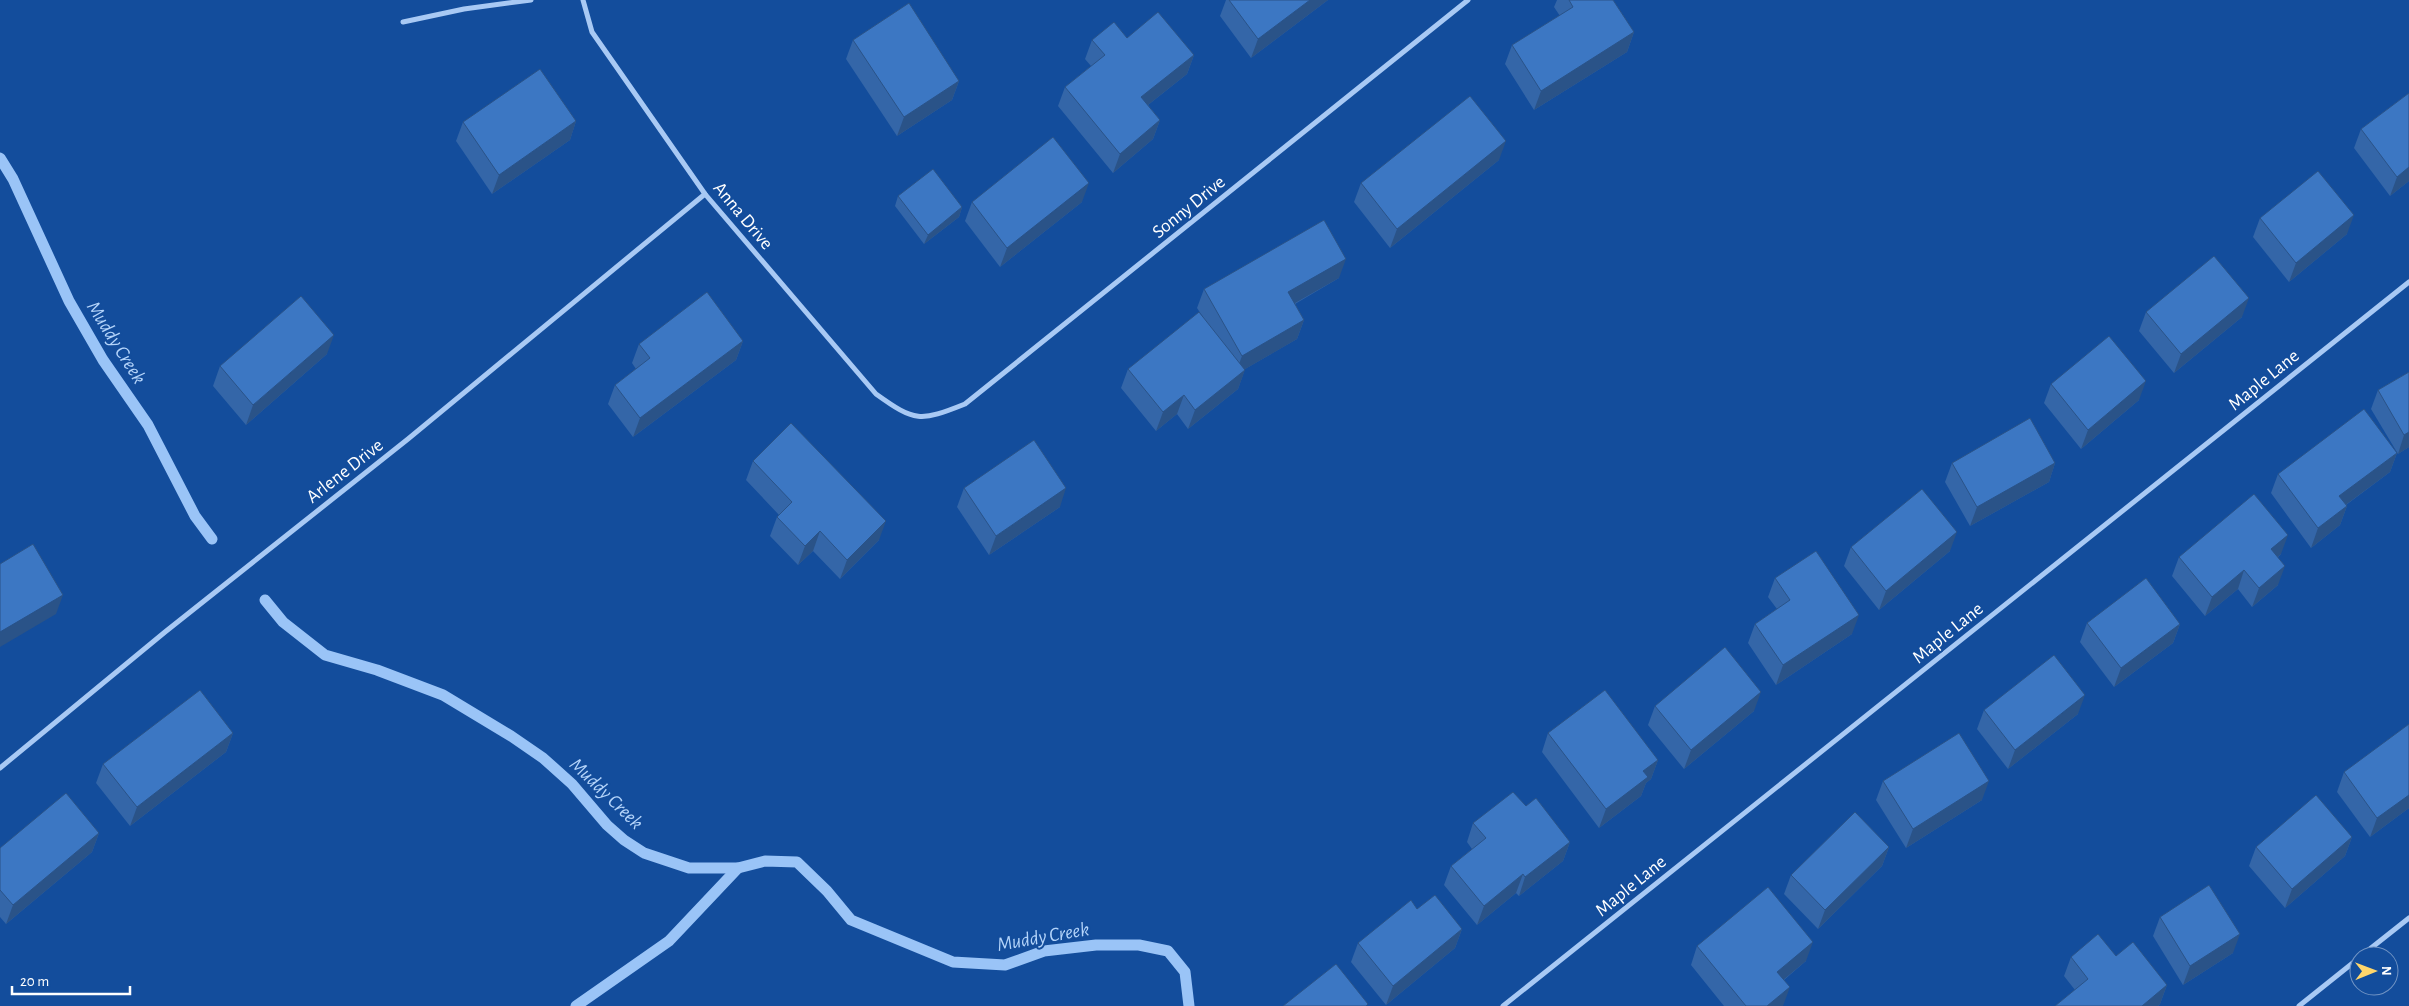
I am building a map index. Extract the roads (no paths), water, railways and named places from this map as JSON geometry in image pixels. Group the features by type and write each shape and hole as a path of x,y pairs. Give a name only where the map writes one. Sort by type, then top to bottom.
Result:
{"street":[{"path":"402,22 464,8 530,0"},
{"name":"Anna Drive","path":"583,0 592,32 705,194 876,394 902,413 918,418"},
{"name":"Sonny Drive","path":"918,418 934,417 965,404 1468,0"},
{"name":"Arlene Drive","path":"0,768 164,632 408,439 705,194"},
{"name":"Maple Lane","path":"1503,1006 2409,282"},
{"path":"2374,946 2409,918"},
{"path":"2299,1006 2349,966"}],"waterway":[{"name":"Muddy Creek","path":"0,158 13,179 69,301 103,360 148,425 195,516 212,539"},
{"name":"Muddy Creek","path":"265,600 283,622 325,655 377,670 443,695 511,736 543,758 572,784 607,825 624,840 644,853 689,868 738,868 765,861 797,862 827,891 851,920 953,962 1005,965 1044,951 1096,945 1139,945 1168,951 1185,972 1189,1006"},
{"path":"576,1006 669,941 738,868"}]}
